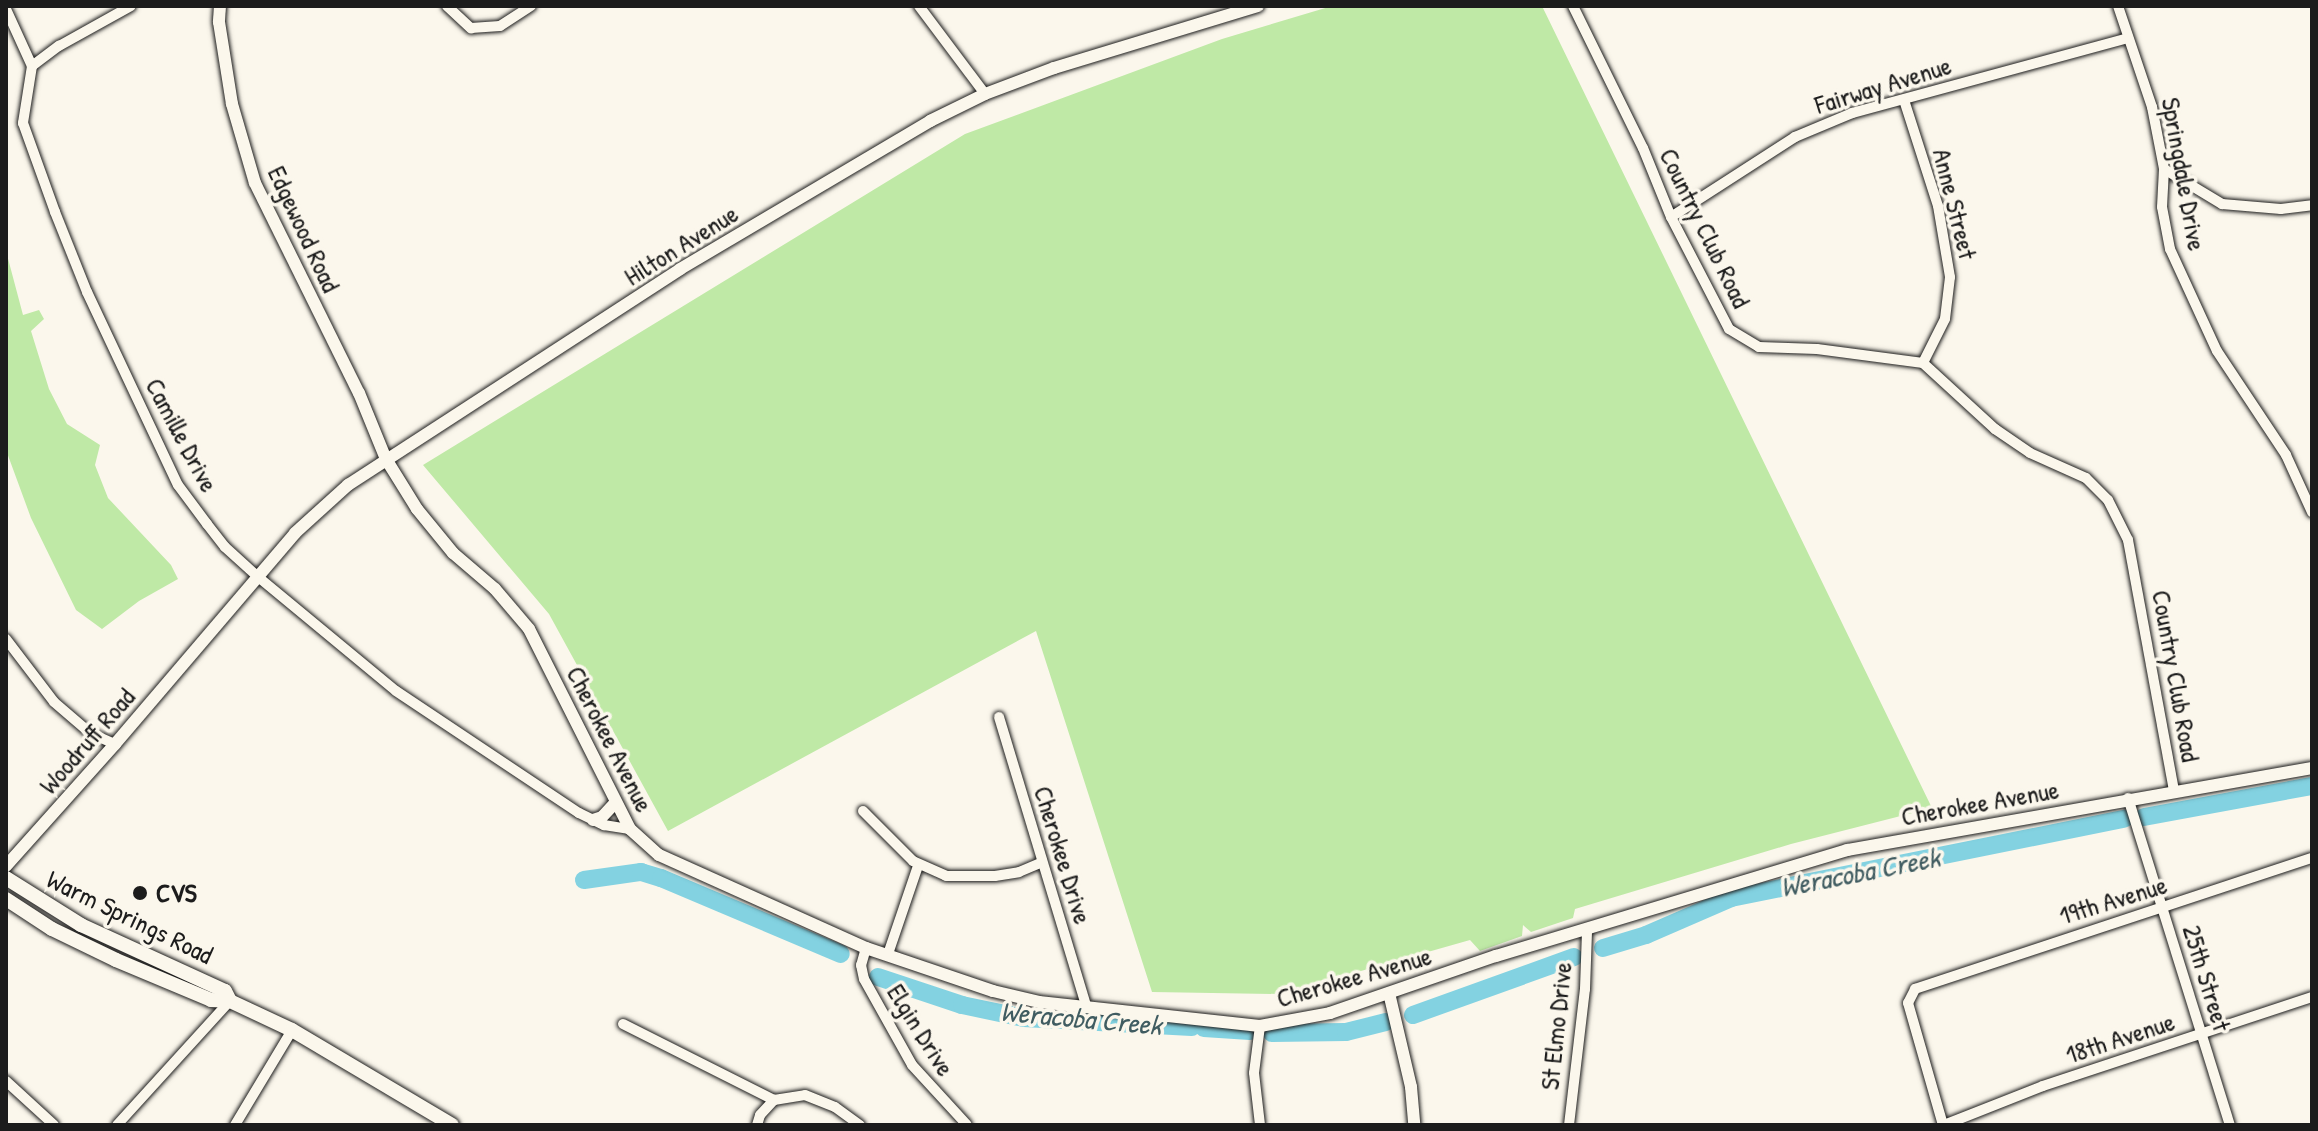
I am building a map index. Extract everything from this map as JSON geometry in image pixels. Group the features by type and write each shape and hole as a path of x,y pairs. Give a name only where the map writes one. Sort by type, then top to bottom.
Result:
{"main road":[{"name":"Warm Springs Road","path":"6,878 81,925 225,991 230,1001"},
{"name":"Warm Springs Road","path":"6,899 52,929 116,960 211,1000 230,1001 292,1030 452,1125"}],"street":[{"path":"6,9 32,66 59,46 131,6"},
{"name":"Edgewood Road","path":"220,6 219,22 232,104 255,183 359,393 386,459"},
{"path":"447,6 471,28 500,26 531,6"},
{"path":"919,6 985,94"},
{"name":"Hilton Avenue","path":"200,642 323,505 386,459 680,269 930,121 985,94 1054,68 1258,6"},
{"name":"Country Club Road","path":"1573,6 1637,136 1671,217 1729,329 1759,347 1817,349 1923,363 1995,429 2030,453 2086,478 2108,500 2128,540 2174,791"},
{"name":"Springdale Drive","path":"2118,6 2152,107 2164,169 2162,207 2170,249 2217,351 2286,455 2312,512"},
{"name":"Fairway Avenue","path":"1671,217 1795,137 1852,113 2128,38"},
{"name":"Camille Drive","path":"32,66 23,123 87,292 178,485 225,547 396,691 593,820 630,829"},
{"name":"Anne Street","path":"1904,100 1938,206 1950,277 1945,319 1923,363"},
{"path":"2164,169 2222,204 2281,209 2312,205"},
{"name":"Cherokee Avenue","path":"386,459 417,509 453,553 495,589 529,629 615,803 630,829 659,855 866,948 1017,998 1260,1026 1330,1013 1496,956 1847,850 2128,798 2312,768"},
{"path":"6,640 54,702 90,733 115,744"},
{"name":"Woodruff Road","path":"6,866 115,744 200,642"},
{"name":"Cherokee Drive","path":"999,717 1086,1006"},
{"name":"25th Street","path":"2128,798 2230,1125"},
{"path":"593,820 602,817 615,803"},
{"path":"863,811 918,866 961,879 1019,872 1042,862"},
{"name":"19th Avenue","path":"1943,1125 1908,1003 1915,989 2312,858"},
{"path":"888,954 918,866"},
{"name":"St Elmo Drive","path":"1569,1125 1585,989 1587,931"},
{"name":"Elgin Drive","path":"866,948 861,965 864,979 912,1065 967,1125"},
{"path":"1389,993 1411,1087 1414,1125"},
{"name":"18th Avenue","path":"1943,1125 2043,1086 2312,997"},
{"path":"117,1125 230,1001"},
{"path":"623,1024 774,1100 805,1095 835,1107 860,1125"},
{"path":"1260,1026 1254,1073 1260,1125"},
{"path":"235,1125 292,1030"},
{"path":"6,1081 54,1125"},
{"path":"757,1125 760,1115 774,1100"}],"green space":[{"path":"1332,6 1542,6 1932,808 1791,844 1575,909 1573,918 1531,932 1523,925 1522,936 1480,951 1470,940 1280,994 1152,992 1036,631 668,831 549,614 423,465 965,134 1222,39"},
{"path":"6,251 23,315 39,310 44,319 31,331 49,389 67,424 100,445 95,465 108,498 171,565 178,579 139,601 102,629 76,610 31,518 6,450"}],"waterway":[{"name":"Weracoba Creek","path":"2144,817 2312,786"},
{"name":"Weracoba Creek","path":"1603,948 1646,935 1731,898 2124,819"},
{"name":"Weracoba Creek","path":"584,880 641,872 841,954"},
{"name":"Weracoba Creek","path":"1413,1015 1574,957"},
{"name":"Weracoba Creek","path":"878,977 962,1005 1024,1018 1192,1027"},
{"name":"Weracoba Creek","path":"1272,1033 1346,1032 1386,1022"},
{"name":"Weracoba Creek","path":"1204,1028 1250,1031"}],"place":[{"name":"CVS","path":"140,893"}]}
